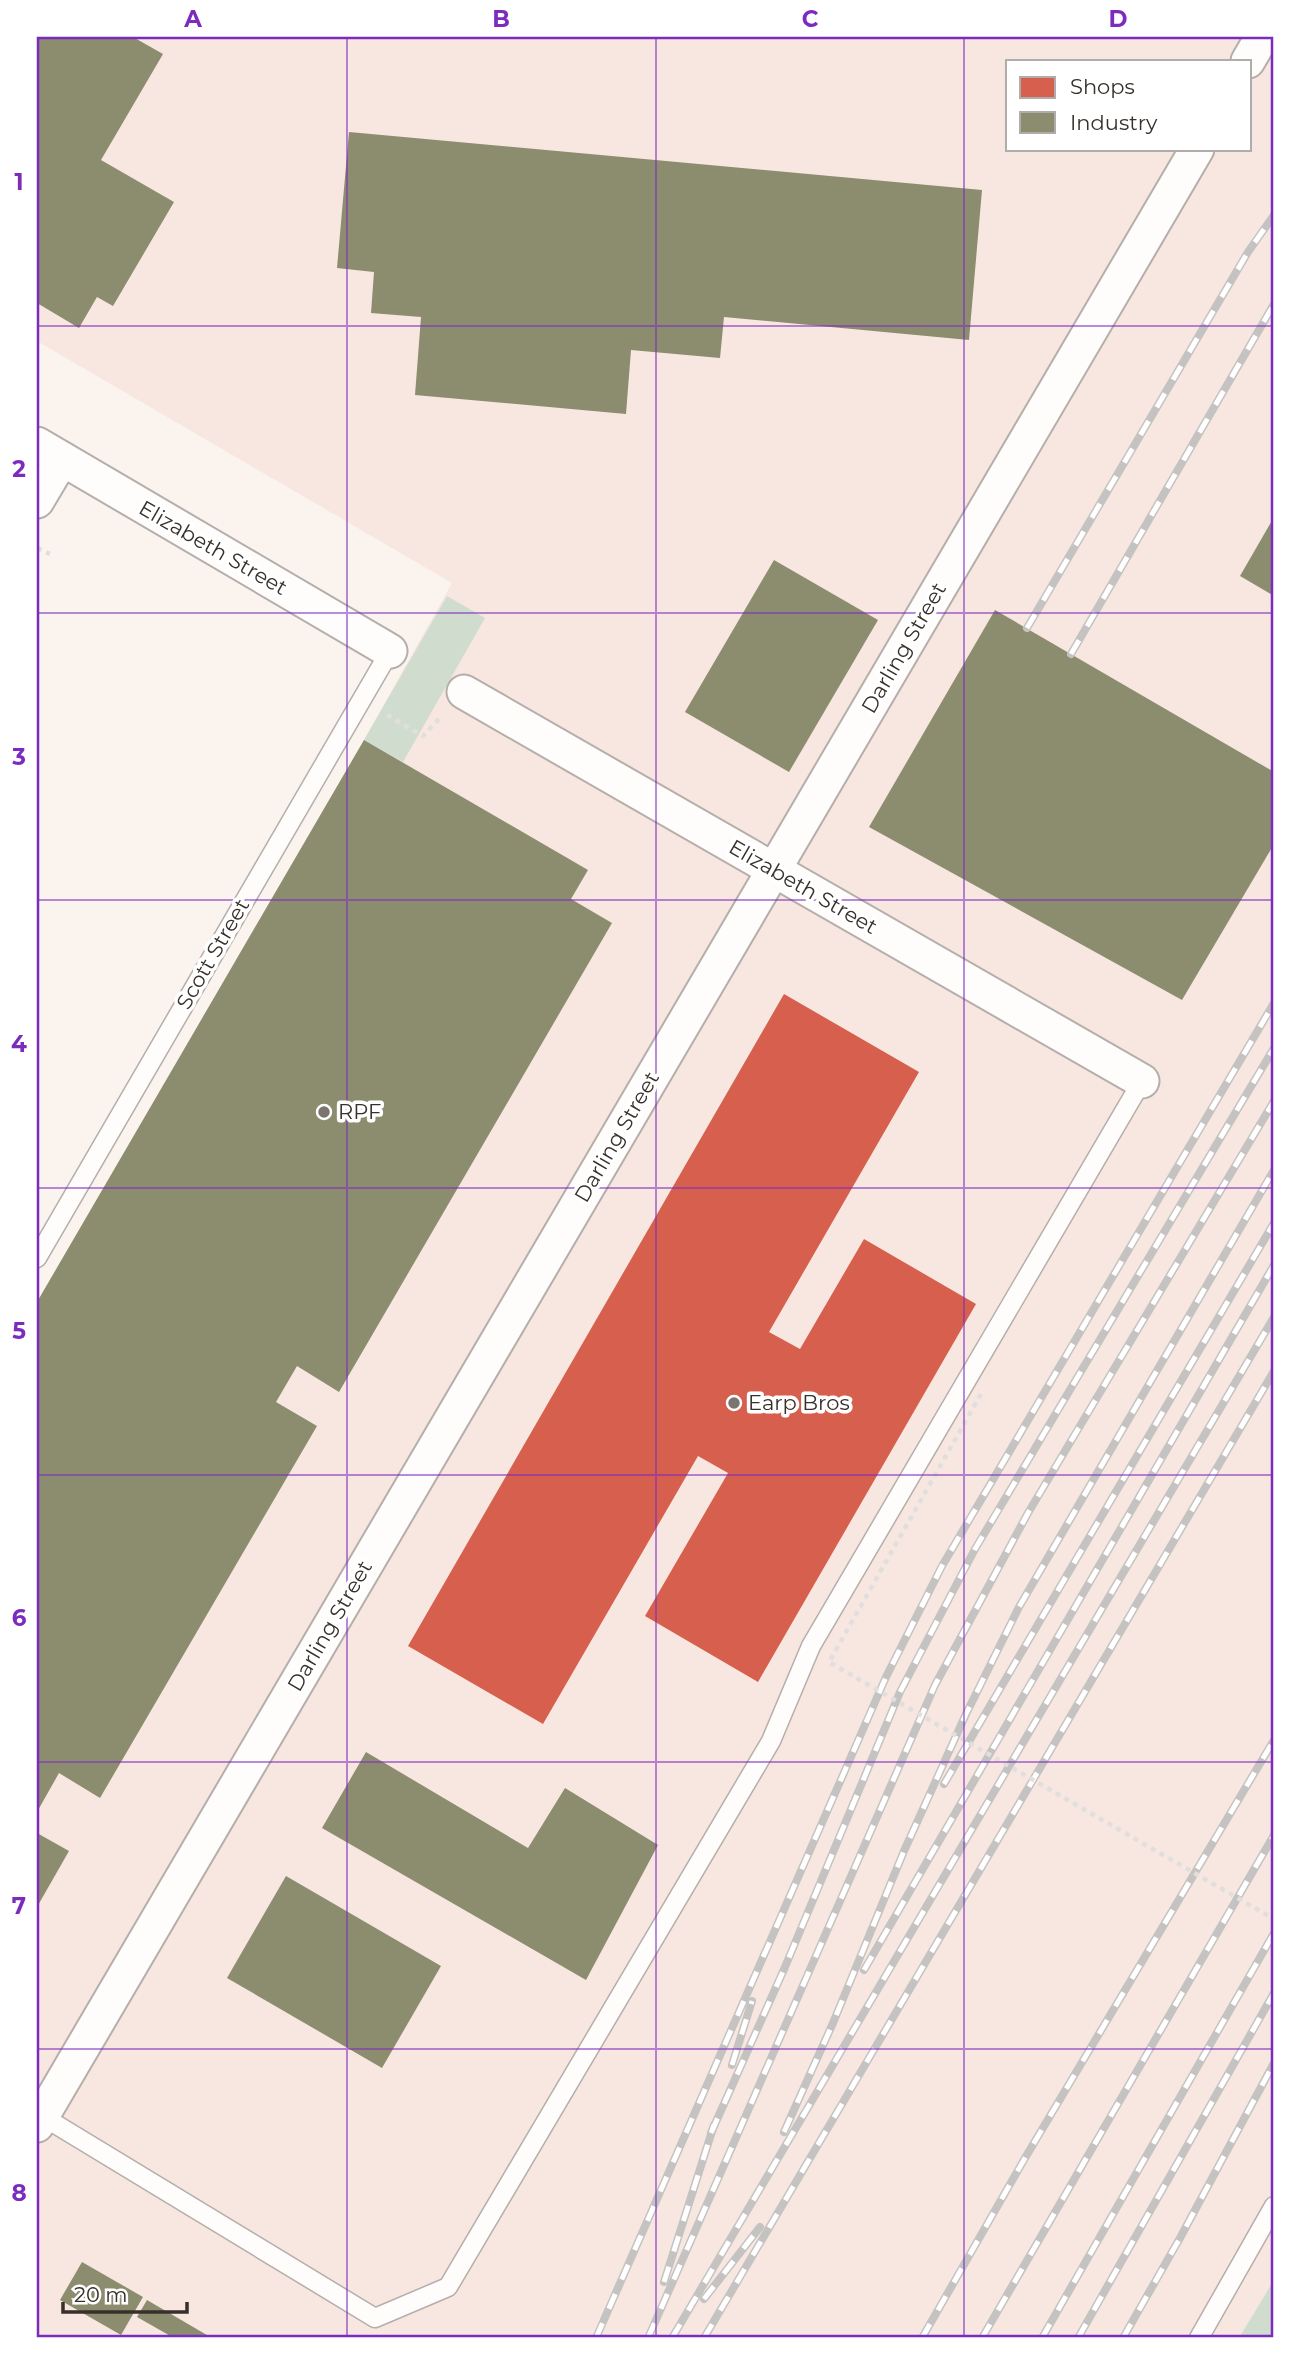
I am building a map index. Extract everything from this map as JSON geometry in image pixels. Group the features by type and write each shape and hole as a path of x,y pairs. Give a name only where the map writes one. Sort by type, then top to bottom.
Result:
{"street":[{"path":"1249,60 1262,37"},
{"name":"Darling Street","path":"39,2121 50,2073 774,870 1196,150"},
{"path":"37,501 49,452"},
{"name":"Elizabeth Street","path":"49,452 390,651"},
{"name":"Elizabeth Street","path":"464,692 1142,1081"}],"lane":[{"name":"Scott Street","path":"37,1258 390,651"},
{"path":"39,2121 375,2318 448,2287 771,1741 811,1646 1142,1081"},
{"path":"1199,2338 1274,2206"}],"path":[{"path":"37,548 50,554"},
{"path":"377,709 423,736 464,692"},
{"path":"981,1394 829,1662 1274,1919"}],"shaded area":[{"path":"37,37 1274,37 1274,2338 37,2338 37,1302 364,740 452,583 37,341"}],"green space":[{"path":"447,596 485,618 403,762 364,740"},
{"path":"1274,2280 1274,2338 1239,2338"}],"building: Shops":[{"name":"Earp Bros","path":"784,994 919,1072 769,1332 800,1349 864,1239 976,1304 758,1682 645,1616 728,1473 698,1456 543,1724 408,1646"}],"building: Industry":[{"path":"37,37 133,37 163,54 101,160 174,202 113,306 97,297 79,328 37,303"},
{"path":"349,132 982,190 969,340 724,317 720,358 631,350 626,414 415,395 421,317 371,313 374,272 337,268"},
{"path":"1274,517 1274,596 1240,576"},
{"path":"774,560 878,620 789,772 685,712"},
{"path":"995,610 1274,772 1274,844 1182,1000 869,827"},
{"name":"RPF","path":"364,740 588,870 571,899 612,923 339,1392 297,1366 276,1402 317,1426 100,1798 59,1773 37,1812 37,1302"},
{"path":"366,1752 528,1848 565,1788 658,1845 586,1980 322,1828"},
{"path":"37,1833 69,1851 37,1907"},
{"path":"286,1876 441,1966 382,2068 227,1978"},
{"path":"82,2262 143,2297 121,2335 60,2300"},
{"path":"147,2300 212,2338 174,2338 137,2317"}],"railway":[{"path":"1027,628 1248,252 1274,215"},
{"path":"1071,654 1274,304"},
{"path":"596,2338 886,1677 942,1566 1274,1003"},
{"path":"711,2133 785,1967 900,1692 975,1549 1274,1048"},
{"path":"648,2338 935,1685 1028,1513 1274,1101"},
{"path":"784,2132 833,2023 904,1851 966,1714 1019,1607 1274,1170"},
{"path":"944,1784 1274,1223"},
{"path":"864,1970 1274,1265"},
{"path":"672,2338 1274,1317"},
{"path":"704,2338 1274,1371"},
{"path":"922,2338 1025,2158 1274,1740"},
{"path":"982,2338 1274,1835"},
{"path":"1042,2338 1274,1933"},
{"path":"1078,2338 1274,1993"},
{"path":"732,2065 752,2001"},
{"path":"1123,2338 1274,2063"},
{"path":"664,2282 714,2125"},
{"path":"704,2299 760,2227"}],"place":[{"name":"RPF","path":"324,1112"},
{"name":"Earp Bros","path":"734,1403"}]}
